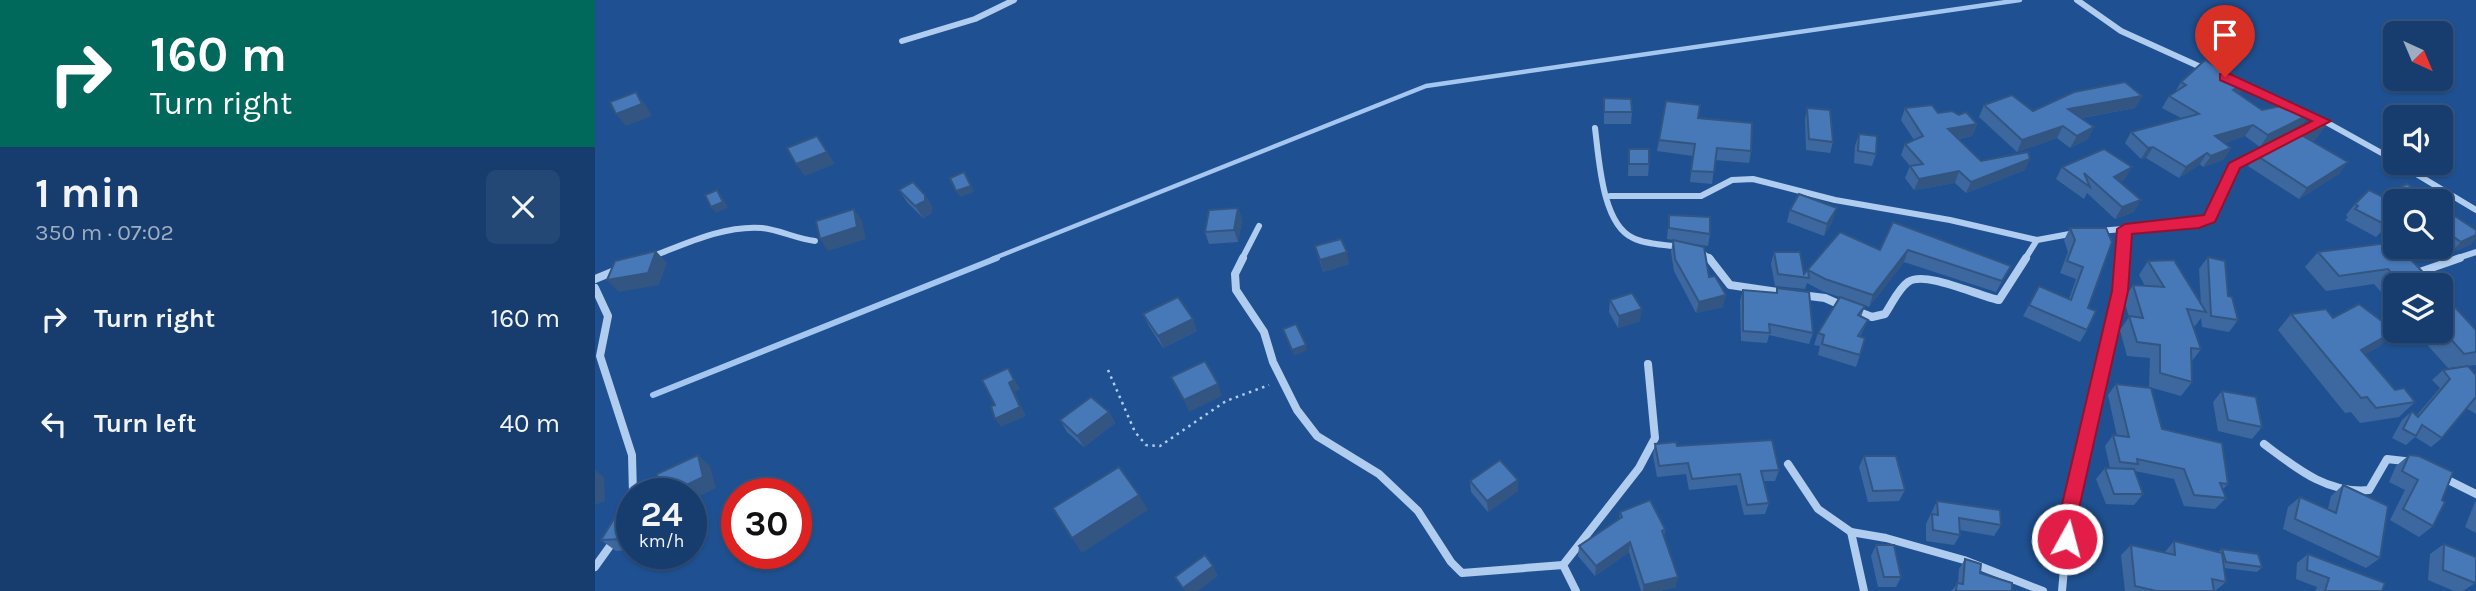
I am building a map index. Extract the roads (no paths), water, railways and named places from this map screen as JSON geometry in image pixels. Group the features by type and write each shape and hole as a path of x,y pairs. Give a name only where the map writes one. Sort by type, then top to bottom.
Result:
{"street":[{"path":"902,41 959,25 1014,0"},
{"path":"2077,0 2121,32 2213,72"},
{"path":"2225,77 2324,121 2383,154"},
{"path":"1610,196 1701,196 1732,180 1752,179 1835,200 1950,220 2037,240 2051,236 2199,223 2210,219 2234,166 2240,160 2324,121"},
{"path":"1595,128 1600,167 1610,196 1613,220 1634,239 1697,250 1710,256 1726,282 1738,289 1825,298 1872,317 1885,314 1907,283 1915,278 1955,287 1985,300 1999,300 2037,240"},
{"path":"2418,175 2476,210"},
{"path":"1259,226 1235,274 1236,290 1264,332 1282,381 1297,410 1317,436 1342,448 1379,474 1419,512 1451,562 1462,573 1477,575 1563,565 1639,468 1655,438 1648,364"},
{"path":"644,260 713,237 755,228 778,230 799,240 815,241"},
{"path":"2062,591 2069,513 2115,319 2125,229"},
{"path":"2416,273 2476,252"},
{"path":"595,279 631,264"},
{"path":"595,288 608,316 600,356 632,455 633,478"},
{"path":"2264,444 2315,479 2359,492 2369,490 2387,459 2408,460 2419,465"},
{"path":"1788,464 1818,509 1851,532 1886,538 1964,560 2043,591"},
{"path":"2430,471 2476,494"},
{"path":"1851,532 1864,591"},
{"path":"595,567 616,538"},
{"path":"1563,565 1576,591"}],"waterway":[{"path":"992,259 1426,86 2020,0"},
{"path":"653,395 997,258"}]}
